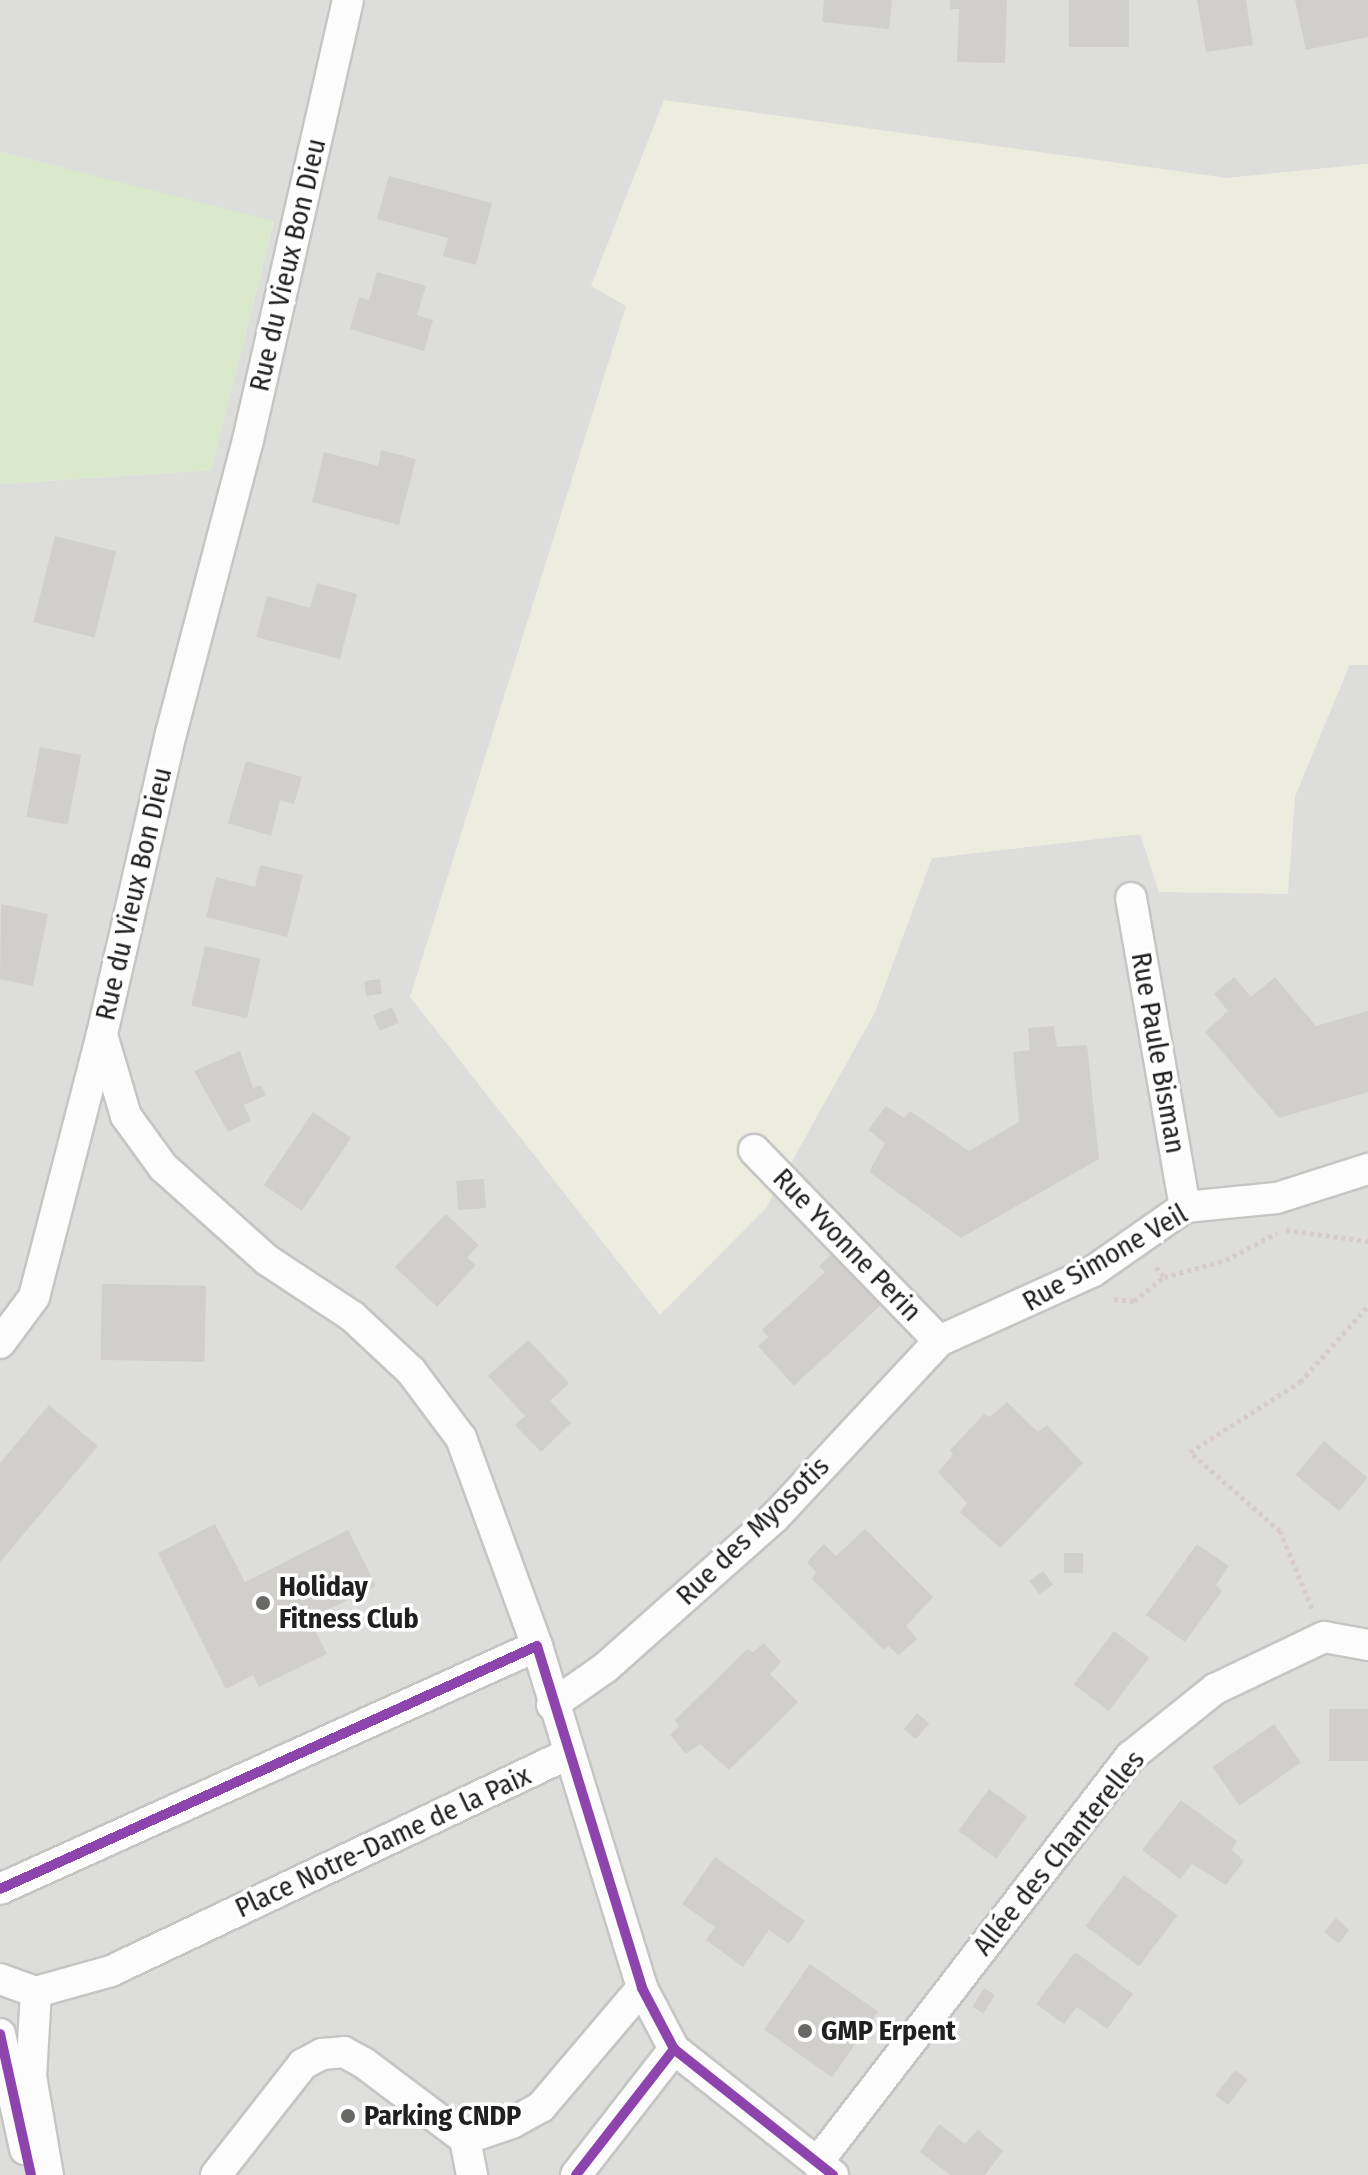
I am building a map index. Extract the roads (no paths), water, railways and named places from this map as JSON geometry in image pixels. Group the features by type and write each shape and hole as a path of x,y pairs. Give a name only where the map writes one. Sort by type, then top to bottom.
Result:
{"street":[{"name":"Rue du Vieux Bon Dieu","path":"348,0 248,440 171,733 102,1035 126,1116 163,1167 267,1260 352,1316 411,1371 461,1438 537,1646"},
{"name":"Rue Paule Bisman","path":"1131,898 1185,1207"},
{"path":"0,1343 34,1297 102,1035"},
{"name":"Rue Yvonne Perin","path":"754,1150 939,1341"},
{"name":"Rue Simone Veil","path":"939,1341 1013,1310 1138,1244 1185,1207 1277,1198 1368,1169"},
{"name":"Rue des Myosotis","path":"552,1705 605,1668 775,1517 939,1341"},
{"name":"Allée des Chanterelles","path":"825,2169 1130,1757 1215,1689 1324,1637 1368,1645"},
{"path":"0,1889 537,1646 552,1705 642,1988 674,2049 825,2169"},
{"name":"Place Notre-Dame de la Paix","path":"36,1992 111,1971 568,1754"},
{"path":"0,1979 36,1992 31,2076 48,2175"},
{"path":"465,2139 512,2123 541,2107 642,1988"},
{"path":"0,2034 31,2175"},
{"path":"576,2175 674,2049"},
{"path":"216,2175 303,2064 322,2054 344,2052 364,2063 465,2139 472,2175"}],"place":[{"name":"Holiday Fitness Club","path":"263,1603"},
{"name":"GMP Erpent","path":"805,2031"},
{"name":"Parking CNDP","path":"348,2116"}]}
